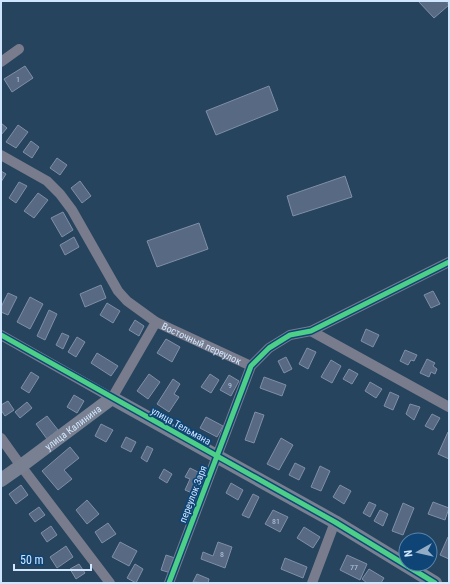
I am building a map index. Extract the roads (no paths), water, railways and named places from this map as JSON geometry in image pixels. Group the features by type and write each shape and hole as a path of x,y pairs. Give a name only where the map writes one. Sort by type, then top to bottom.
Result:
{"street":[{"path":"1,62 19,50"},
{"name":"Восточный переулок","path":"1,155 47,181 60,194 72,210 118,291 127,301 156,322 251,366 274,344 290,335 311,331 449,262"},
{"name":"улица Калинина","path":"1,480 112,398 156,322"},
{"path":"311,331 449,407"},
{"name":"улица Тельмана","path":"1,335 335,522 435,583"},
{"name":"переулок Заря","path":"169,583 251,366"},
{"path":"1,438 110,583"},
{"path":"312,583 335,522"}]}
